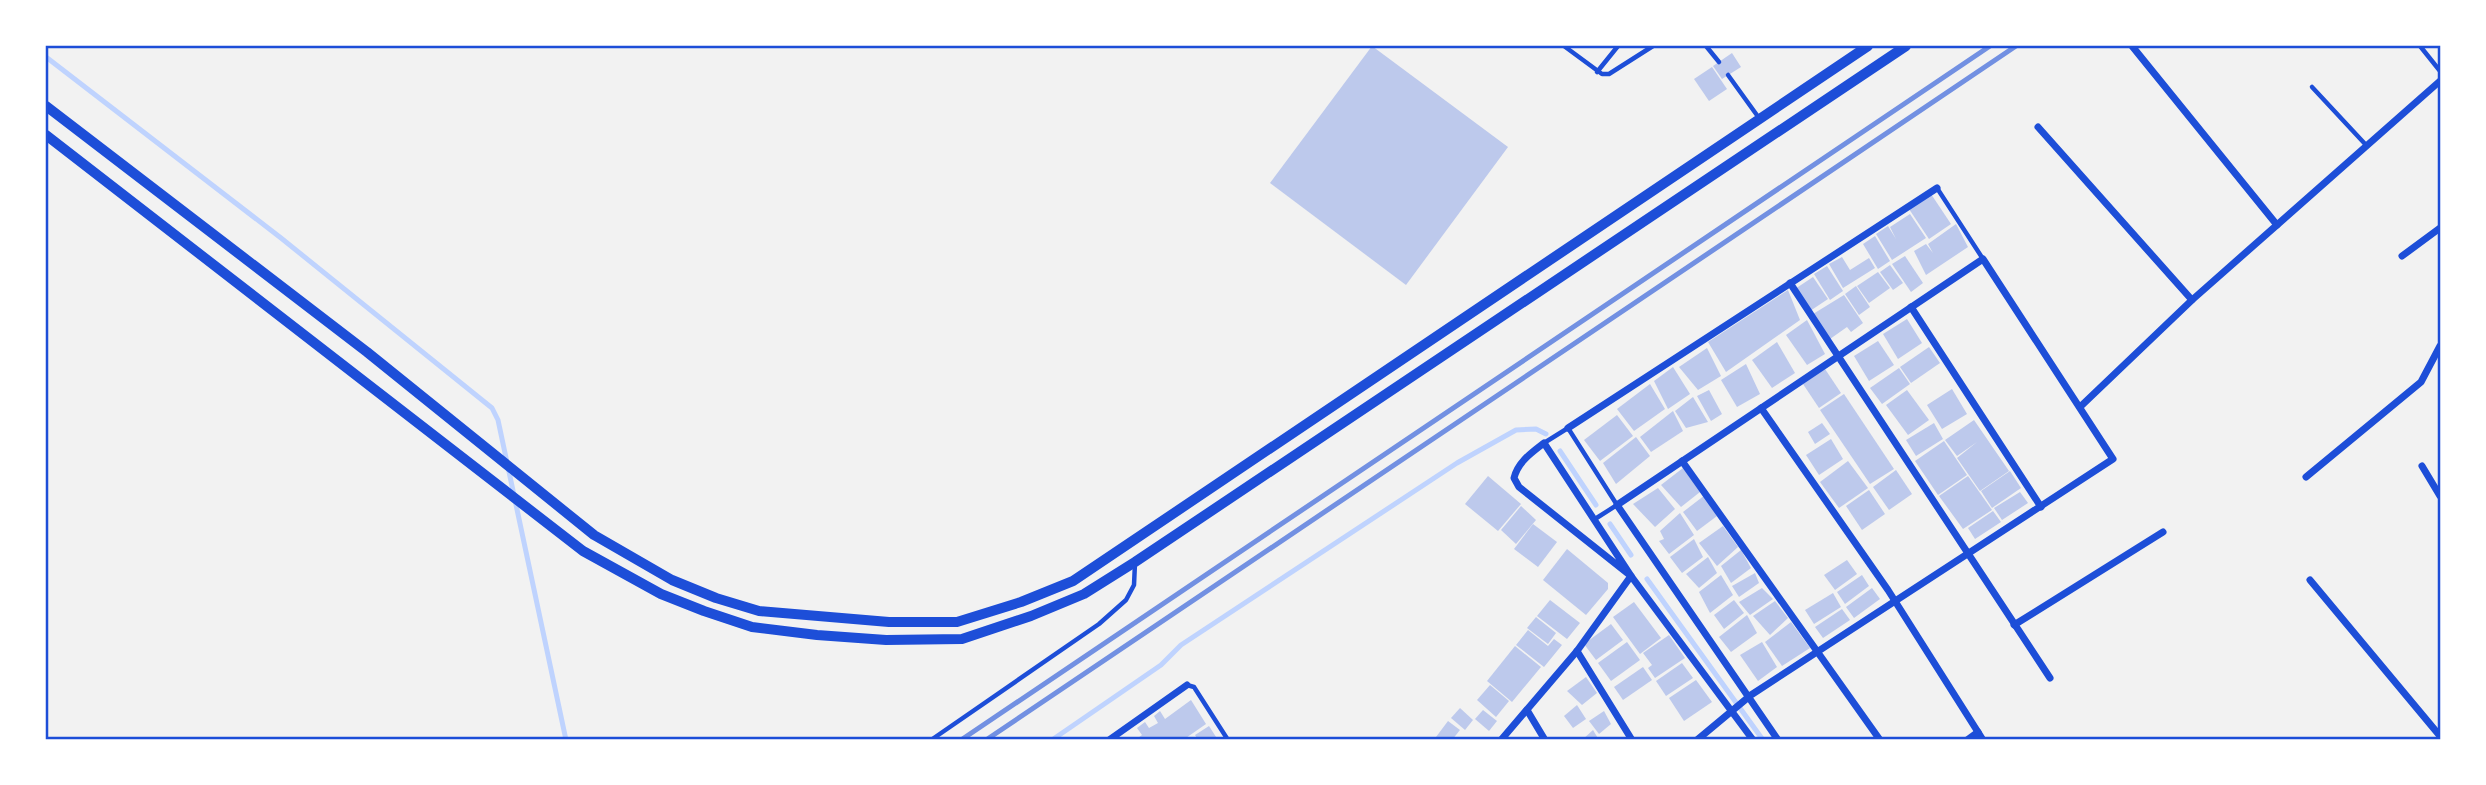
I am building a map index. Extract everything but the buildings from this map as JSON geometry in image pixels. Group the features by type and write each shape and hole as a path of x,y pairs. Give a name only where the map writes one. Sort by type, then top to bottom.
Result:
{"street":[{"path":"46,106 367,352 594,535 672,580 758,611 889,622 957,621 1021,602 1073,581 1868,46"},
{"path":"46,135 531,513 583,551 661,594 752,627 886,640 962,639 1031,616 1084,594 1135,562 1906,46"},
{"path":"2132,46 2277,225"},
{"path":"2080,407 2192,300 2441,82"},
{"path":"2038,127 2192,300"},
{"path":"1566,429 1937,188"},
{"path":"2402,256 2441,228"},
{"path":"1697,740 1749,697 2113,459 1983,259 1617,505 1749,697 1778,740"},
{"path":"1790,283 2050,678"},
{"path":"1911,307 2041,507"},
{"path":"2306,477 2421,382 2441,346"},
{"path":"1391,366 1402,382"},
{"path":"1761,408 1895,602 1980,736 1967,740"},
{"path":"1631,576 1519,487 1514,478 1516,471 1523,460 1544,443 1631,576 1734,710 1753,740"},
{"path":"483,474 498,459"},
{"path":"1682,461 1880,740"},
{"path":"2422,466 2441,496"},
{"path":"2014,625 2163,532"},
{"path":"1501,740 1577,651 1631,576"},
{"path":"2311,580 2441,736"},
{"path":"1577,651 1632,740"},
{"path":"1109,740 1187,685"},
{"path":"1527,710 1545,740"}],"lane":[{"path":"1564,46 1597,72 1609,74 1653,46"},
{"path":"1597,72 1618,46"},
{"path":"1706,46 1718,62"},
{"path":"2420,46 2441,71"},
{"path":"1728,75 1760,118"},
{"path":"2312,87 2366,145"},
{"path":"1937,188 1983,259"},
{"path":"1544,443 1566,429 1617,505 1595,519"},
{"path":"931,740 1099,624 1126,600 1134,585 1135,562"},
{"path":"1187,685 1194,687 1228,740"}],"waterway":[{"path":"46,57 281,238 492,408 498,420 566,740"},
{"path":"1052,740 1161,665 1181,645 1457,463 1516,430 1536,429 1546,434"},
{"path":"1560,451 1596,505"},
{"path":"1610,524 1631,555"},
{"path":"1647,579 1763,740"}],"railway":[{"path":"961,740 1990,46"},
{"path":"986,740 2016,46"}]}
